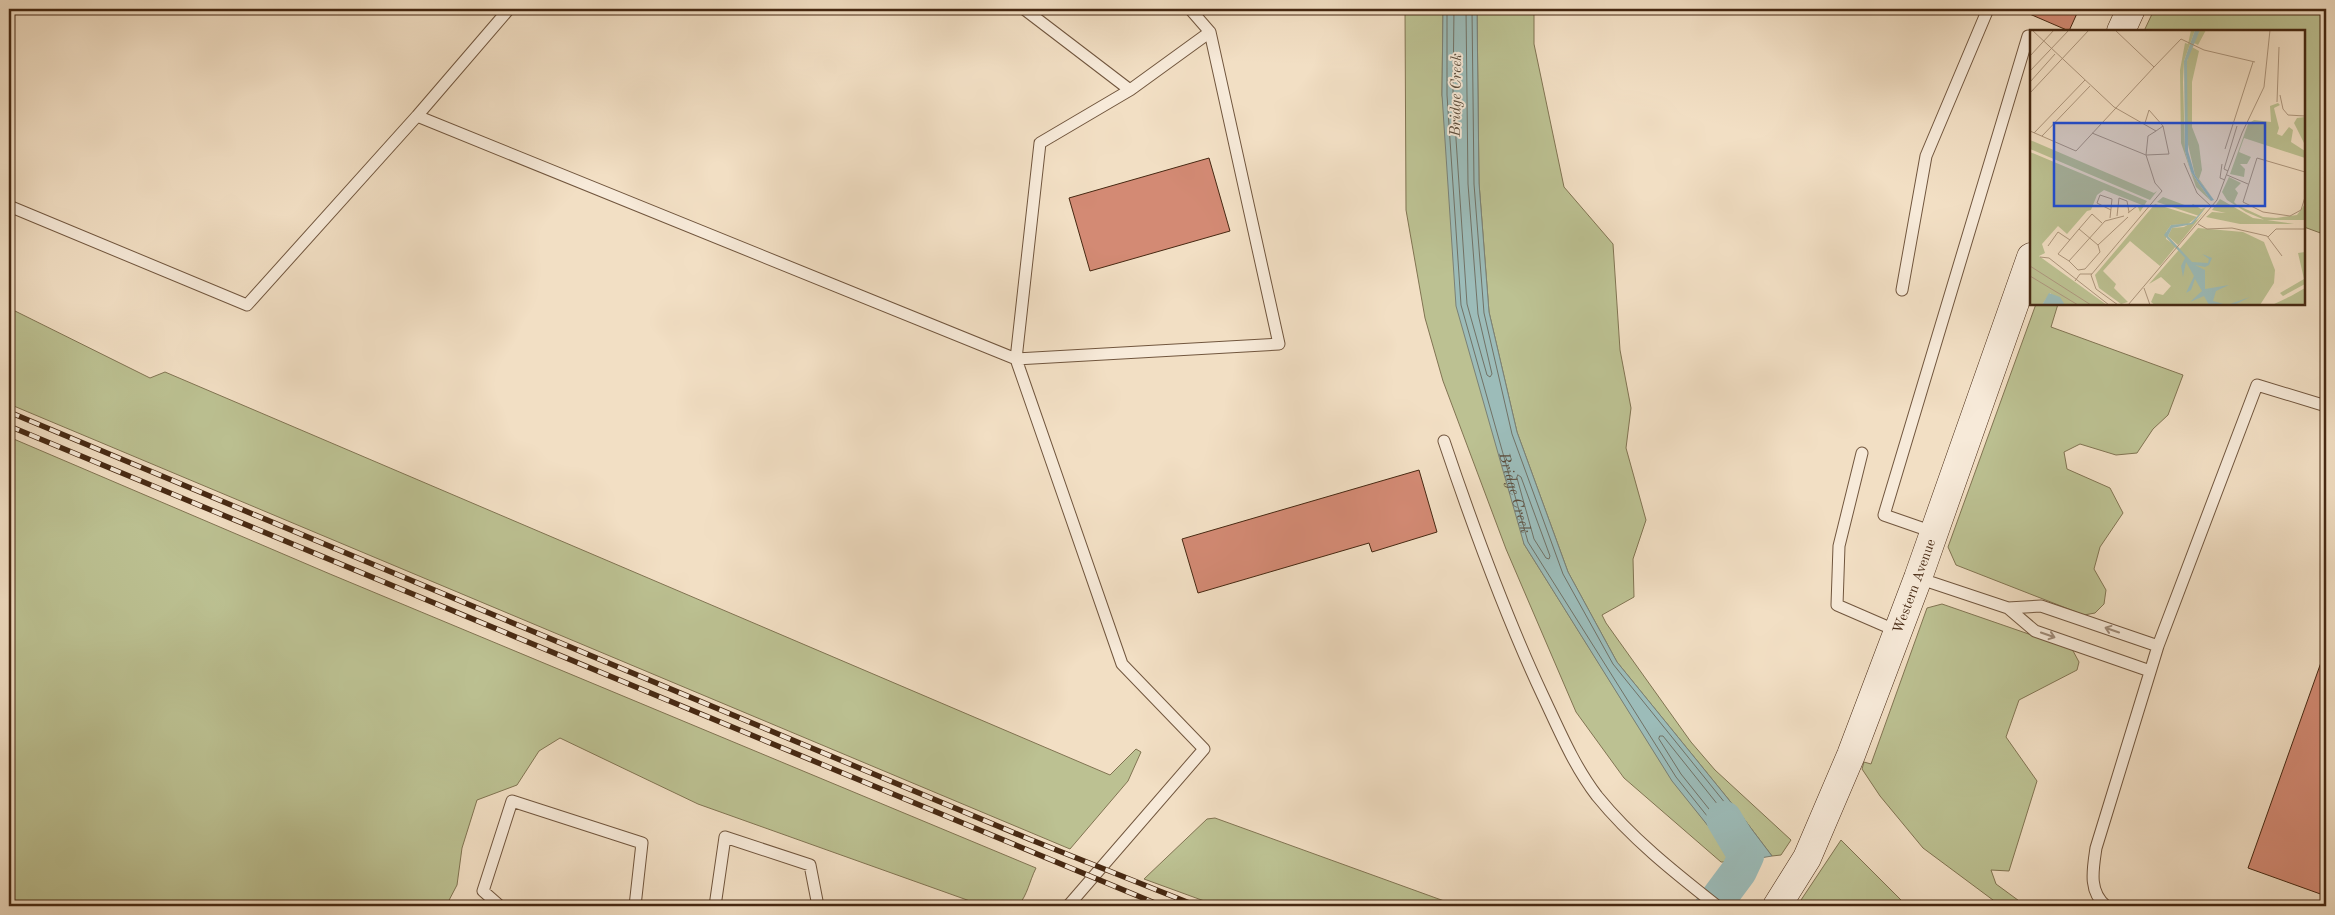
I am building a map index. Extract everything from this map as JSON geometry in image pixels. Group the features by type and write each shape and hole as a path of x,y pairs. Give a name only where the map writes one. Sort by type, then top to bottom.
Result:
{"street":[{"path":"2120,30 2131,9"},
{"name":"Western Avenue","path":"1777,906 1807,858 1851,755 1918,578 2030,260"}],"lane":[{"path":"9,206 247,305 417,116 509,9"},
{"path":"1024,9 1130,90"},
{"path":"417,116 1016,359 1279,344 1210,32 1190,9"},
{"path":"1902,290 1926,156 1988,9"},
{"path":"1068,906 1204,749 1122,664 1016,359 1040,143 1130,90 1210,32"},
{"path":"1933,532 1884,515 2028,36"},
{"path":"2106,906 2097,899 2092,879 2096,848 2158,646 2257,385 2326,406"},
{"path":"1444,441 1503,602 1531,671 1573,758 1597,795 1621,824 1648,850 1717,906"},
{"path":"1862,453 1839,546 1837,605 1897,631"},
{"path":"1918,578 2008,608 2035,630 2150,671"},
{"path":"2008,608 2041,606 2158,646"},
{"path":"500,906 483,891 512,801 642,843 635,906"},
{"path":"715,906 725,837 810,866 818,906"}],"green space":[{"path":"1405,9 1443,9 1442,95 1524,544 1672,780 1737,862 1721,862 1624,778 1576,712 1506,549 1443,381 1425,318 1406,210"},
{"path":"1477,9 1534,9 1534,44 1564,187 1613,244 1620,350 1631,408 1626,448 1646,520 1633,559 1634,597 1602,615 1691,742 1715,770 1791,840 1781,855 1772,856 1738,811 1617,662 1568,572 1517,432 1489,312 1479,183"},
{"path":"2166,9 2326,9 2326,235 2305,227 2305,30 2144,30 2153,12"},
{"path":"2036,305 2058,305 2051,327 2183,375 2168,415 2153,429 2137,453 2116,455 2080,444 2064,452 2067,469 2110,488 2123,513 2100,547 2094,569 2106,590 2104,604 2095,613 2084,615 1956,565 1948,547"},
{"path":"9,308 150,378 165,372 1110,775 1136,749 1141,752 1128,781 1070,849 9,404"},
{"path":"9,437 330,574 1036,868 1026,892 1018,906 984,906 698,804 560,738 539,751 517,785 477,800 462,848 457,885 446,906 9,906"},
{"path":"1942,604 2072,649 2079,662 2077,670 2019,700 2006,737 2037,781 2009,871 1991,870 1996,884 2026,906 2001,906 1923,848 1880,796 1862,769 1864,762 1871,764 1927,608"},
{"path":"1215,818 1458,906 1218,906 1144,879 1207,819"},
{"path":"1841,840 1907,906 1797,906"}],"water":[{"path":"1443,9 1477,9 1479,183 1489,312 1517,432 1568,572 1617,662 1738,811 1772,856 1737,862 1672,781 1524,544 1456,306 1442,95"}],"building":[{"path":"2018,9 2079,9 2069,30"},
{"path":"1209,158 1230,231 1090,271 1069,198"},
{"path":"1419,470 1437,532 1372,552 1369,543 1198,593 1182,539"},
{"path":"2324,654 2326,654 2326,896 2248,868"}],"waterway":[{"name":"Bridge Creek","path":"1713,906 1739,871 1746,856 1724,819"}],"railway":[{"path":"9,412 1029,839 1197,906"},
{"path":"9,426 1162,906"}]}
